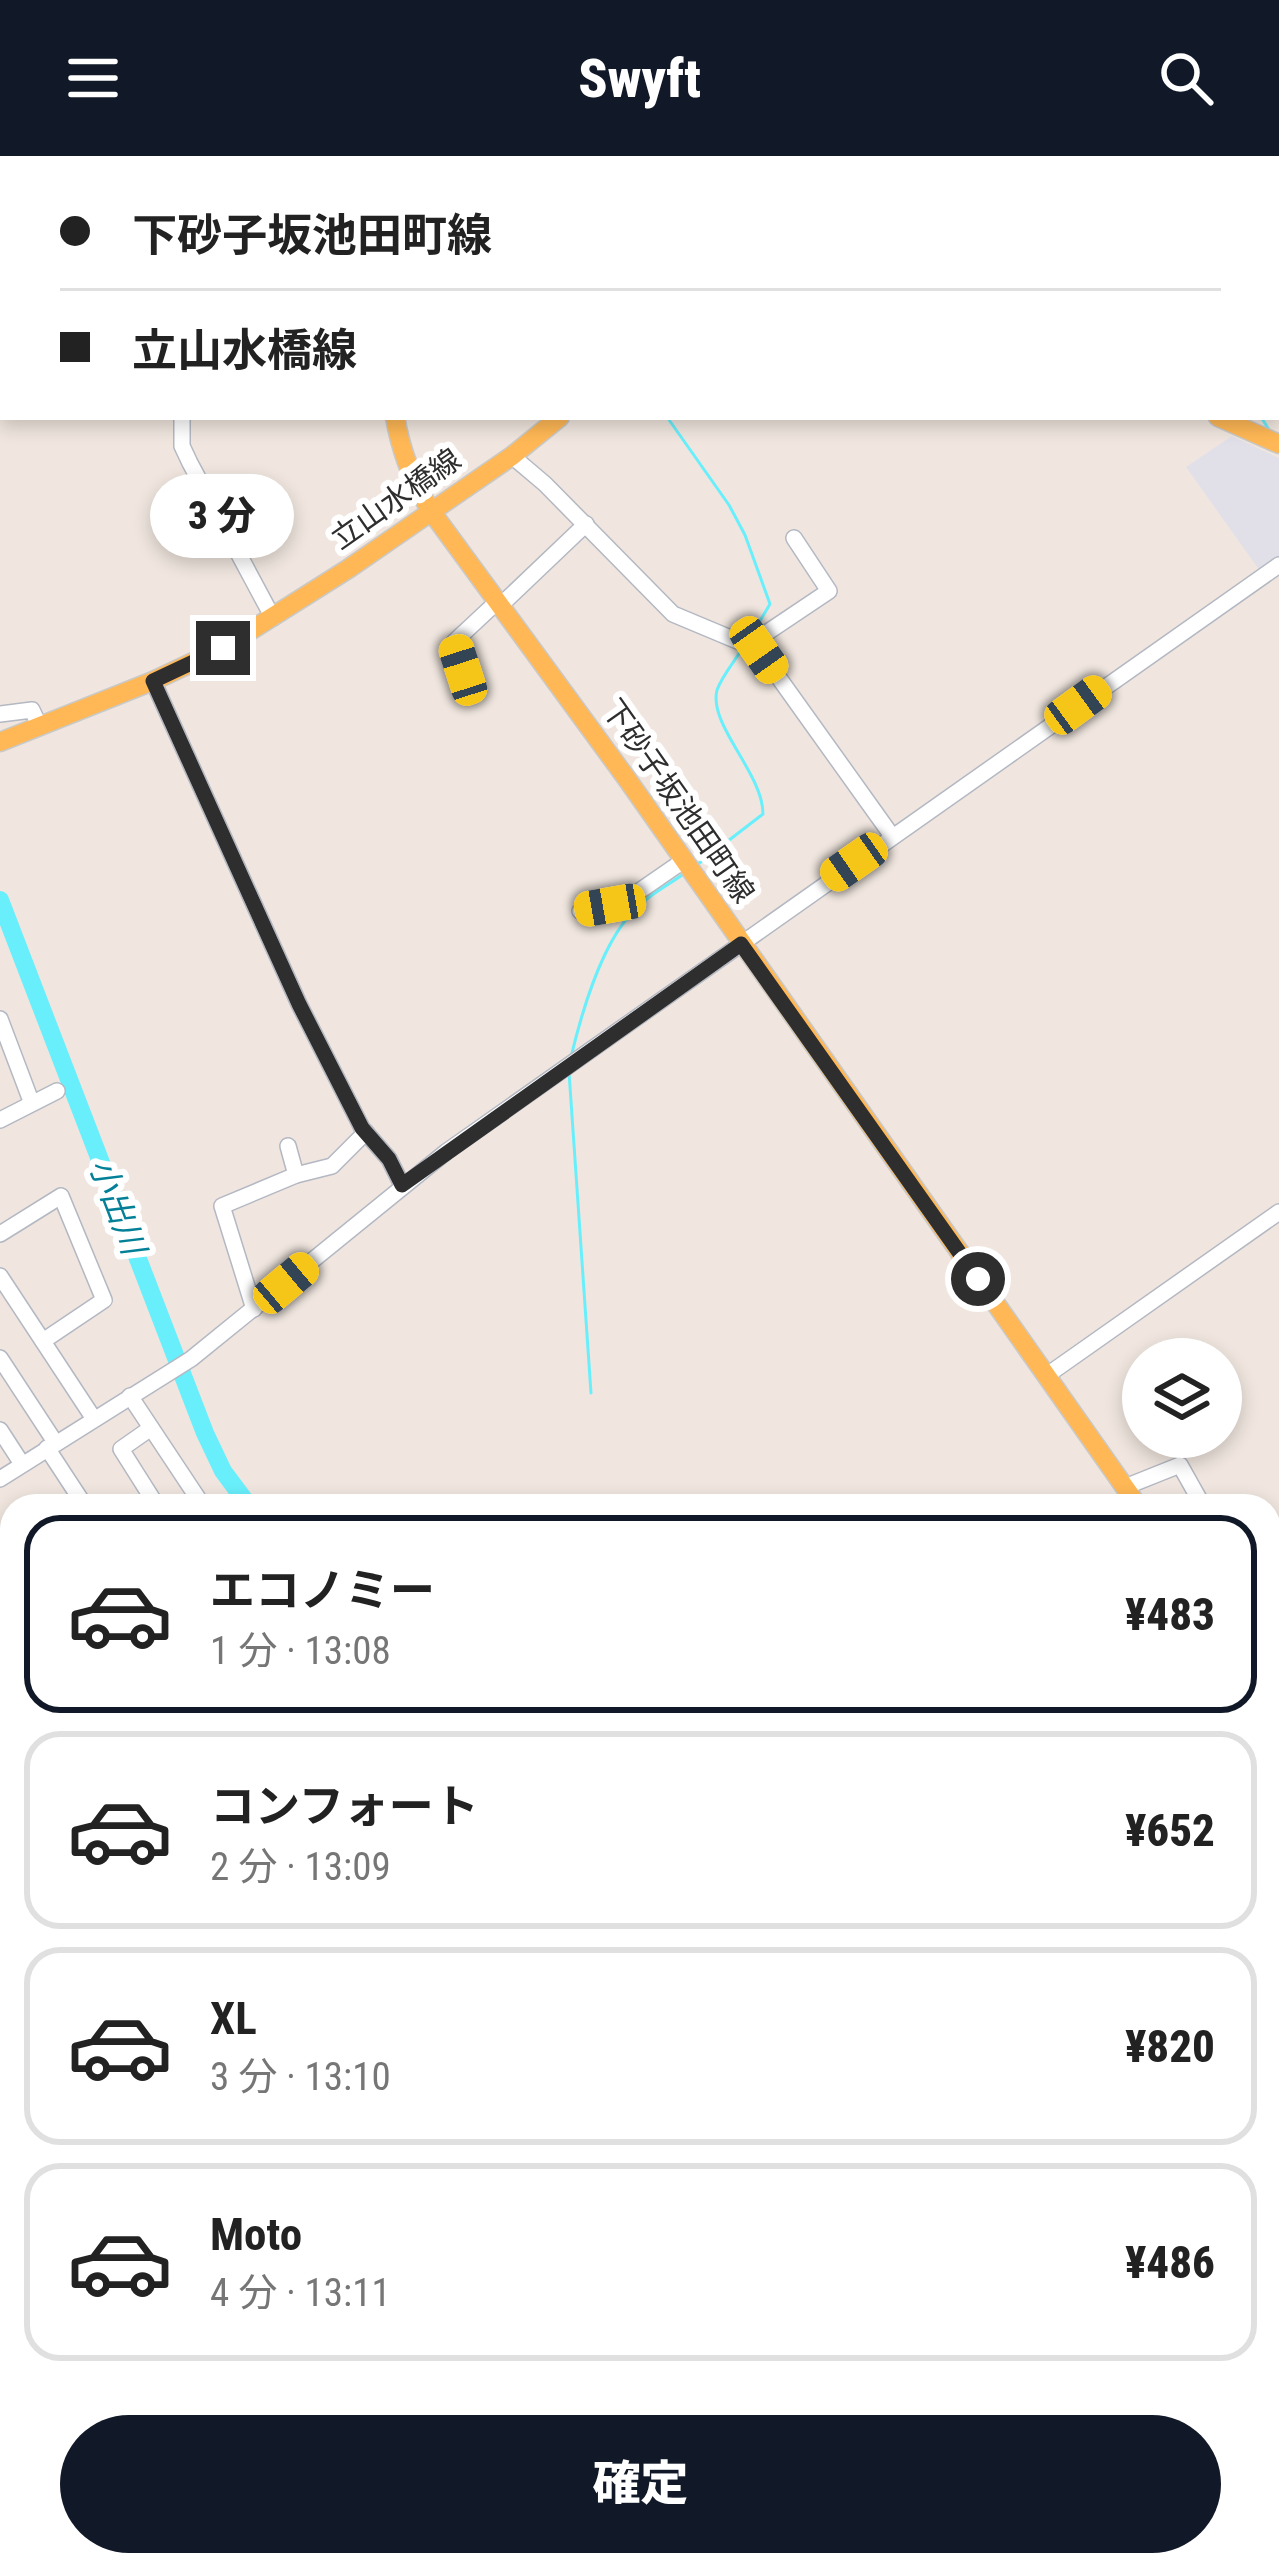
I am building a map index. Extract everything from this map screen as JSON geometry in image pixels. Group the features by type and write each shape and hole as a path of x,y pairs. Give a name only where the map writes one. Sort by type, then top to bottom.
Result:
{"main road":[{"name":"下砂子坂池田町線","path":"395,420 400,449 431,512 500,602 1130,1494"},
{"name":"立山水橋線","path":"0,742 223,648 431,512 556,420"},
{"path":"1225,420 1279,444"}],"street":[{"path":"182,420 182,446 273,617"},
{"path":"512,456 673,614 759,650 892,836"},
{"path":"463,670 454,642 586,524"},
{"path":"750,644 829,590 794,538"},
{"path":"0,1479 191,1359 402,1185 1279,565"},
{"path":"153,681 299,1004 366,1132 389,1159 402,1185"},
{"path":"0,714 32,710 39,725"},
{"path":"580,911 628,899 683,860"},
{"path":"0,1019 31,1101"},
{"path":"0,1120 57,1091"},
{"path":"254,1309 222,1206 296,1175 332,1166 366,1132"},
{"path":"287,1146 296,1175"},
{"path":"0,1234 61,1196 104,1300 43,1341"},
{"path":"1046,1376 1279,1212"},
{"path":"0,1276 94,1419"},
{"path":"0,1358 79,1494"},
{"path":"130,1396 195,1494"},
{"path":"149,1494 121,1449 151,1428"},
{"path":"0,1430 22,1465"},
{"path":"1125,1487 1180,1465 1196,1494"}],"shaded area":[{"path":"1232,436 1279,458 1279,558 1260,571 1186,467"}],"waterway":[{"path":"669,420 745,535 770,604 751,636"},
{"path":"1263,420 1271,433"},
{"path":"698,864 763,814 755,782 716,704 719,685 742,649"},
{"path":"571,1057 610,944 643,902 685,873"},
{"name":"小出川","path":"0,900 205,1433 240,1494"},
{"path":"569,1072 591,1393"}],"route":[{"path":"223,648 153,681 299,1004 362,1128 389,1159 402,1185 741,944 978,1279"}]}
